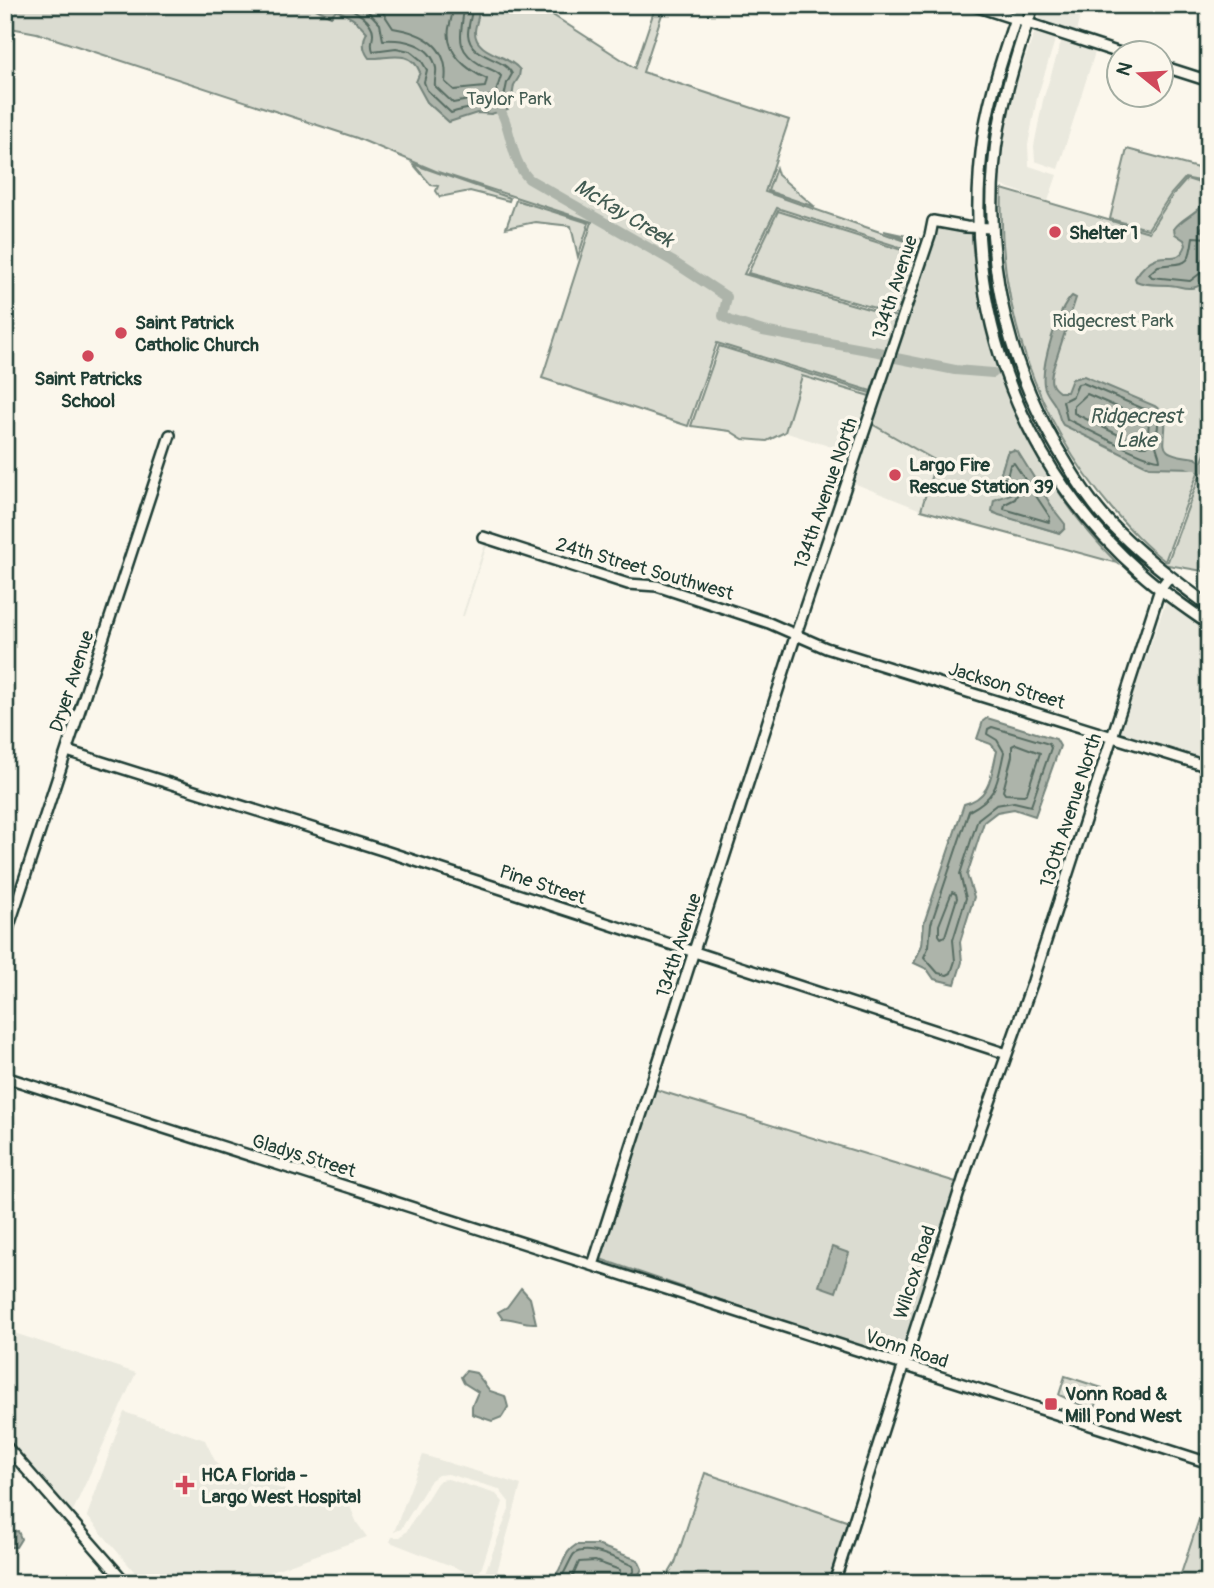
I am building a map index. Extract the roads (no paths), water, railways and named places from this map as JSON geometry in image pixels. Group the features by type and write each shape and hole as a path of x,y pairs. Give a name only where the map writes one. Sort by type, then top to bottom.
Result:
{"main road":[{"path":"1020,5 993,92 985,131 977,228 989,317 1006,375 1027,425 1057,478 1080,508 1119,553 1160,589 1209,624"},
{"path":"1033,5 999,127 994,163 992,228 999,296 1007,329 1022,377 1040,417 1081,487 1105,518 1135,549 1209,606"}],"street":[{"path":"972,5 1106,49"},
{"path":"1176,71 1209,81"},
{"name":"134th Avenue","path":"887,364 933,221 977,228"},
{"path":"977,228 992,228"},
{"name":"134th Avenue North","path":"796,634 887,364"},
{"name":"Dryer Avenue","path":"5,938 170,435"},
{"name":"24th Street Southwest","path":"483,537 628,584 657,586 796,634"},
{"name":"130th Avenue North","path":"1007,1054 1160,589 1169,577"},
{"name":"134th Avenue","path":"593,1265 796,634"},
{"name":"Jackson Street","path":"796,634 825,648 1209,767"},
{"name":"Pine Street","path":"67,751 1007,1054"},
{"name":"Wilcox Road","path":"834,1583 969,1161 1007,1054"},
{"name":"Gladys Street","path":"5,1077 593,1265"},
{"name":"Vonn Road","path":"593,1265 1209,1463"},
{"path":"5,1445 126,1583"}],"water":[{"path":"316,5 478,5 475,32 477,39 487,50 520,70 511,104 508,109 491,114 477,113 449,122 427,102 416,82 420,72 416,65 398,56 369,58 364,45 367,32 360,25 336,10 331,16 316,9"},
{"path":"1203,204 1209,204 1209,219 1200,230 1209,230 1209,265 1204,281 1198,286 1188,288 1136,281 1137,275 1150,261 1181,254 1186,245 1184,240 1175,234 1174,229"},
{"name":"Ridgecrest Lake","path":"1072,296 1076,298 1052,372 1051,381 1054,388 1059,392 1067,392 1072,379 1084,376 1155,406 1165,414 1164,441 1167,451 1196,458 1201,464 1195,468 1149,467 1063,425 1046,391 1044,376 1056,325"},
{"path":"1013,450 1018,452 1065,524 1060,533 992,511 994,500 1011,494 1012,491 997,486 1007,453"},
{"path":"987,718 1056,739 1060,746 1035,816 1014,809 997,812 984,822 967,875 974,897 960,942 962,962 955,984 934,979 927,969 914,963 922,945 924,923 964,804 980,797 991,777 997,751 991,744 977,739 983,721"},
{"path":"832,1247 849,1253 836,1292 819,1286"},
{"path":"521,1288 530,1298 536,1323 502,1318 498,1312 507,1307"},
{"path":"466,1371 476,1373 490,1391 505,1396 508,1407 502,1417 492,1421 472,1414 472,1406 478,1392 464,1383 461,1377"},
{"path":"18,1531 21,1539 16,1547 5,1547 5,1532"},
{"path":"576,1545 597,1545 638,1560 642,1569 634,1583 550,1583"}],"waterway":[{"name":"McKay Creek","path":"494,101 505,120 517,161 529,179 672,261 727,297 723,316 763,331 884,353"},
{"name":"McKay Creek","path":"896,358 955,370 993,373"},
{"name":"McKay Creek","path":"1189,463 1209,469"}],"place":[{"name":"Shelter 1","path":"1055,232"},
{"name":"Saint Patrick Catholic Church","path":"121,333"},
{"name":"Saint Patricks School","path":"88,356"},
{"name":"Largo Fire Rescue Station 39","path":"895,475"},
{"name":"Vonn Road & Mill Pond West","path":"1051,1404"},
{"name":"HCA Florida - Largo West Hospital","path":"185,1485"}],"park label":[{"name":"Taylor Park","path":"509,98"},
{"name":"Ridgecrest Park","path":"1113,320"}]}
